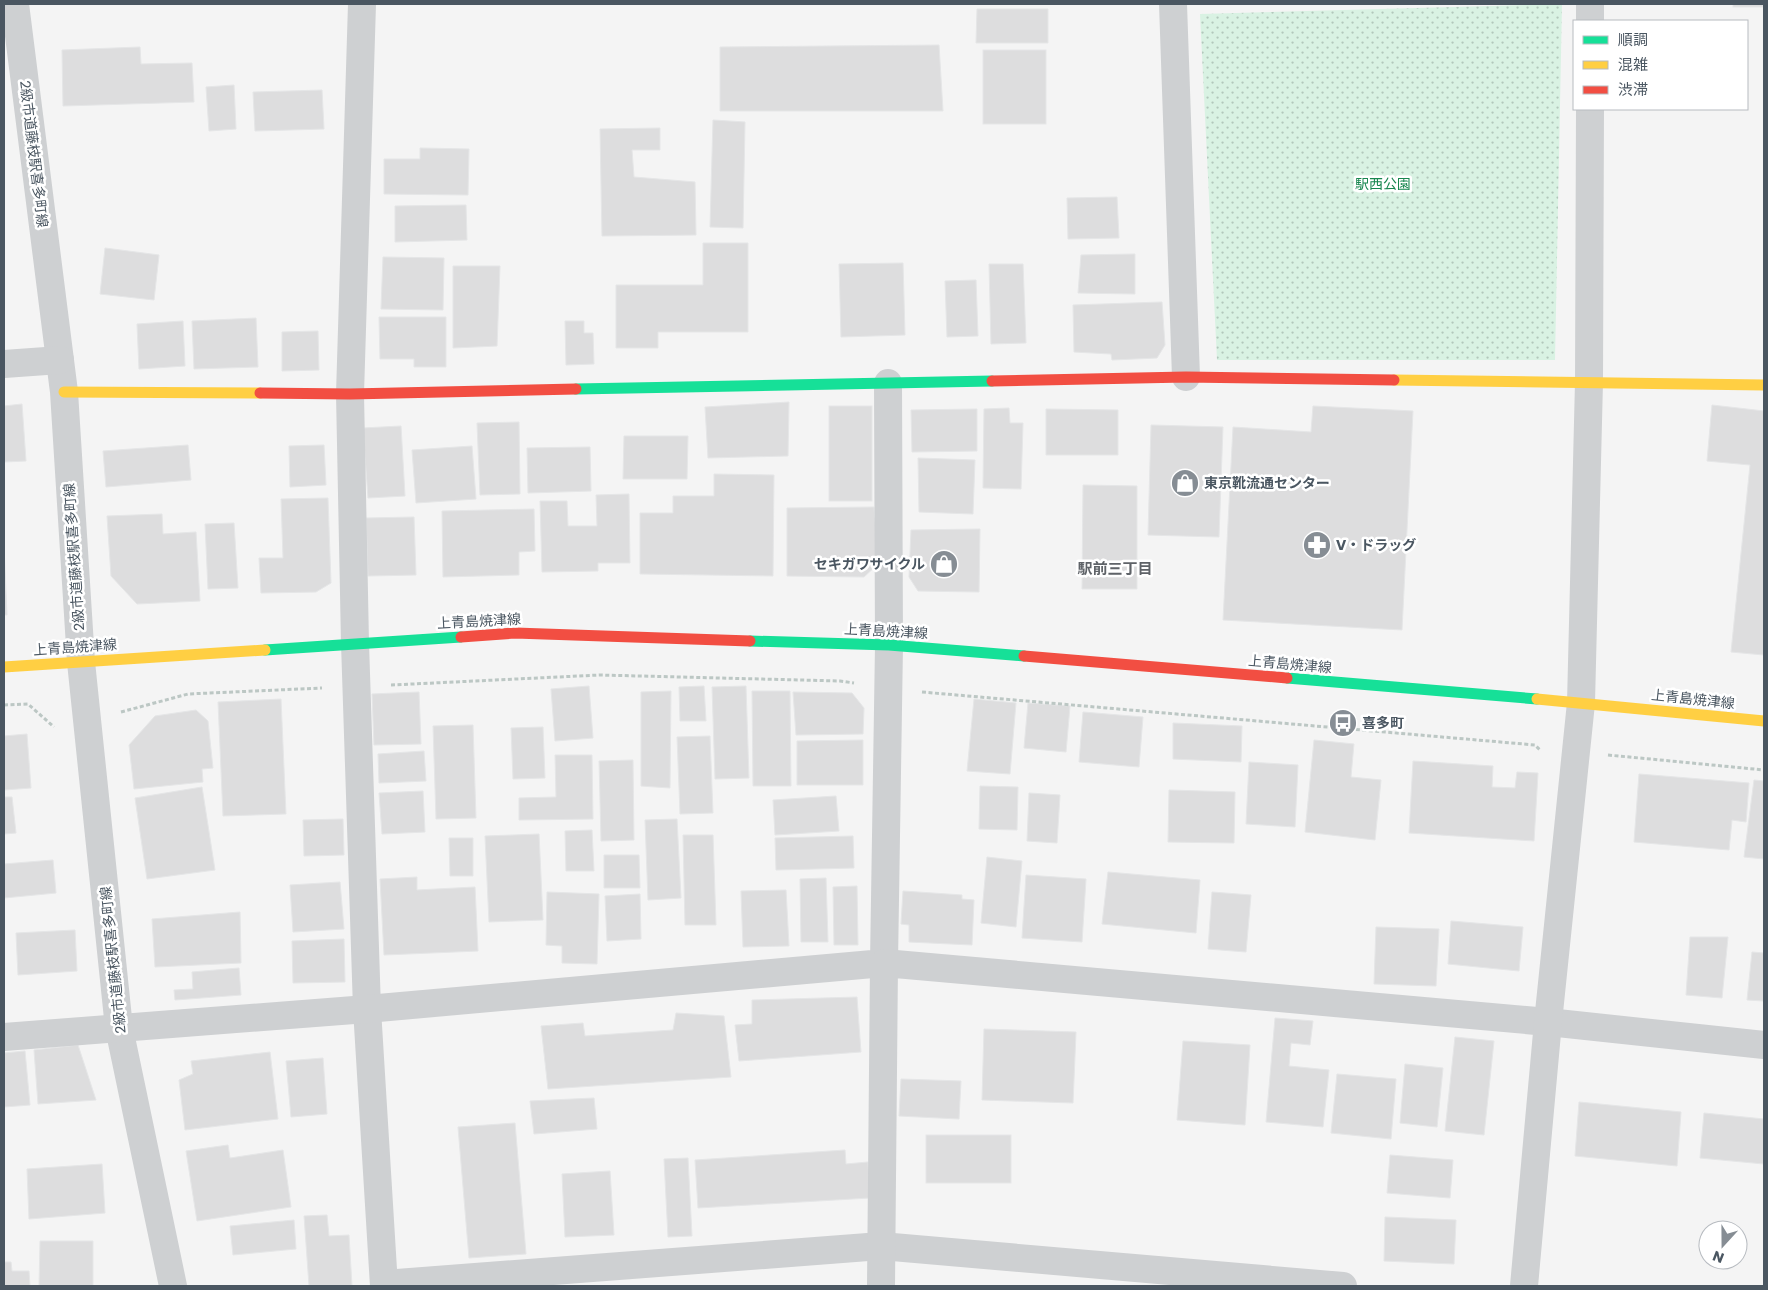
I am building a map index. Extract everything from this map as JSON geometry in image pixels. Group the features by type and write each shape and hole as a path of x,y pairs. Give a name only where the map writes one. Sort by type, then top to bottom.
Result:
{"main road":[{"path":"64,392 350,394 1186,377 1764,386"},
{"name":"上青島焼津線","path":"4,667 515,632 890,645 1582,703 1764,721"}],"street":[{"name":"2級市道藤枝駅喜多町線","path":"15,4 64,392 81,662 119,1028 173,1286"},
{"path":"362,4 350,394 356,686 367,1009 384,1285 881,1246 1343,1286"},
{"path":"1173,4 1186,377"},
{"path":"1590,4 1590,20"},
{"path":"1524,1286 1548,1022 1582,703 1589,382 1590,110"},
{"path":"4,364 60,360"},
{"path":"880,1286 890,645 888,383"},
{"path":"4,1037 367,1009 884,962 1548,1022 1764,1045"}],"path":[{"path":"120,721 121,712 188,694 600,675 840,681 888,688 1535,744 1548,757"},
{"path":"1602,754 1764,770"}],"green space":[{"name":"駅西公園","path":"1562,4 1555,360 1217,360 1200,14"}],"building":[{"path":"1733,4 1764,4 1764,7 1733,7"},
{"path":"977,9 1048,9 1048,43 976,43"},
{"path":"939,45 943,111 720,111 720,47"},
{"path":"140,47 141,64 192,63 194,102 63,106 62,50"},
{"path":"983,50 1046,50 1046,124 983,124"},
{"path":"234,85 236,129 209,131 206,87"},
{"path":"322,90 324,129 255,131 253,92"},
{"path":"713,120 745,122 743,228 710,227"},
{"path":"660,128 660,150 632,150 634,177 695,182 696,235 602,236 600,129"},
{"path":"420,148 469,149 468,195 384,194 384,159 420,159"},
{"path":"1117,197 1119,238 1068,239 1067,198"},
{"path":"466,205 467,240 395,242 395,206"},
{"path":"703,243 748,243 748,332 658,332 658,348 616,348 616,285 703,285"},
{"path":"105,248 159,255 154,300 100,294"},
{"path":"1135,254 1135,294 1078,293 1081,255"},
{"path":"383,257 444,258 443,310 381,309"},
{"path":"903,263 905,335 841,337 839,264"},
{"path":"989,264 1023,264 1026,343 991,344"},
{"path":"453,266 500,266 497,346 453,348"},
{"path":"976,280 978,336 947,337 945,281"},
{"path":"1162,302 1165,345 1157,358 1112,360 1111,354 1074,352 1073,305"},
{"path":"379,317 446,317 446,367 414,367 414,359 380,359"},
{"path":"256,318 258,367 194,369 192,321"},
{"path":"183,321 185,366 139,369 137,324"},
{"path":"565,321 584,321 584,333 593,333 594,364 566,365"},
{"path":"318,331 319,370 282,371 282,332"},
{"path":"789,402 788,456 708,458 705,407"},
{"path":"22,404 26,461 4,462 4,406"},
{"path":"1712,405 1764,411 1764,655 1731,652 1750,465 1707,461"},
{"path":"829,406 872,406 872,501 829,501"},
{"path":"1313,406 1413,411 1402,630 1223,620 1233,427 1311,432"},
{"path":"1009,408 1010,423 1023,423 1021,489 983,488 984,409"},
{"path":"977,409 977,451 912,452 911,410"},
{"path":"1046,409 1118,410 1118,455 1046,455"},
{"path":"519,422 520,494 480,495 477,423"},
{"path":"1151,425 1223,427 1219,537 1148,535"},
{"path":"401,426 405,496 368,498 363,428"},
{"path":"624,436 688,436 687,479 623,479"},
{"path":"188,445 191,480 106,487 103,451"},
{"path":"324,445 326,485 290,487 289,446"},
{"path":"472,446 476,499 416,503 412,450"},
{"path":"590,447 591,491 528,493 527,448"},
{"path":"918,458 975,460 973,514 919,512"},
{"path":"714,474 774,475 773,576 640,574 640,513 673,513 673,496 714,496"},
{"path":"1083,485 1137,486 1137,589 1082,589"},
{"path":"629,494 630,563 598,563 598,571 542,572 540,501 567,501 568,526 597,526 596,495"},
{"path":"328,498 331,583 316,592 261,593 259,558 283,558 281,499"},
{"path":"874,507 879,563 864,577 787,576 787,508"},
{"path":"534,509 535,551 519,552 519,575 443,577 442,511"},
{"path":"162,514 163,534 196,532 200,601 137,604 111,576 107,516"},
{"path":"414,517 416,575 368,576 366,518"},
{"path":"234,523 238,588 208,589 205,524"},
{"path":"980,529 979,592 918,591 909,577 911,530"},
{"path":"4,547 7,615 4,615"},
{"path":"589,686 593,738 555,741 551,689"},
{"path":"704,686 706,721 680,721 679,687"},
{"path":"746,686 749,778 715,779 712,687"},
{"path":"671,691 670,788 641,786 641,692"},
{"path":"752,691 790,691 791,786 753,786"},
{"path":"419,692 421,744 374,745 372,694"},
{"path":"793,692 852,693 864,708 863,734 796,735"},
{"path":"281,699 286,814 223,816 218,702"},
{"path":"974,699 1016,703 1010,774 967,771"},
{"path":"1028,703 1070,706 1066,752 1024,748"},
{"path":"196,710 208,721 213,768 202,769 203,782 134,789 129,745 155,716"},
{"path":"1083,712 1143,717 1139,767 1079,762"},
{"path":"1173,723 1242,726 1241,762 1173,759"},
{"path":"473,725 476,818 436,819 433,726"},
{"path":"543,727 545,778 513,779 511,728"},
{"path":"27,734 31,788 4,790 4,736"},
{"path":"710,736 713,813 680,814 677,737"},
{"path":"863,740 863,785 797,785 797,741"},
{"path":"1314,740 1354,744 1351,777 1381,780 1375,840 1305,832"},
{"path":"424,751 426,781 379,783 378,754"},
{"path":"555,755 592,755 593,819 519,820 519,798 556,797"},
{"path":"633,760 634,840 601,841 599,761"},
{"path":"1413,761 1493,766 1492,787 1515,788 1517,772 1538,773 1534,841 1409,833"},
{"path":"1249,762 1298,765 1295,827 1246,824"},
{"path":"1639,774 1749,783 1746,822 1732,820 1729,850 1634,842"},
{"path":"1754,780 1764,781 1764,859 1744,857"},
{"path":"980,786 1018,787 1017,830 979,829"},
{"path":"202,787 215,870 147,879 135,798"},
{"path":"1169,790 1235,792 1234,843 1168,842"},
{"path":"423,791 425,832 382,834 379,793"},
{"path":"1029,793 1060,795 1057,843 1027,841"},
{"path":"836,796 839,831 775,835 773,800"},
{"path":"4,797 12,797 16,833 4,834"},
{"path":"343,819 344,855 304,856 303,820"},
{"path":"677,819 681,898 648,900 645,820"},
{"path":"592,830 594,871 566,871 565,831"},
{"path":"539,834 543,920 489,922 485,836"},
{"path":"683,835 713,835 716,925 685,925"},
{"path":"853,836 854,868 776,870 775,838"},
{"path":"449,838 473,838 473,876 450,876"},
{"path":"604,855 639,855 640,888 604,888"},
{"path":"987,857 1022,861 1016,927 981,923"},
{"path":"53,860 56,893 4,898 4,864"},
{"path":"1108,872 1200,880 1196,933 1102,924"},
{"path":"1026,875 1086,879 1082,942 1022,938"},
{"path":"417,877 417,890 475,887 478,951 384,955 380,879"},
{"path":"826,878 828,942 801,942 800,879"},
{"path":"340,882 344,929 293,932 290,885"},
{"path":"857,886 858,945 834,945 833,887"},
{"path":"786,890 789,946 743,947 741,891"},
{"path":"903,891 962,895 962,899 974,900 972,945 909,942 909,925 901,924"},
{"path":"547,892 599,894 597,964 562,963 562,946 546,945"},
{"path":"1212,892 1251,895 1246,952 1208,949"},
{"path":"640,894 641,939 607,941 605,896"},
{"path":"240,912 241,963 155,967 152,919"},
{"path":"1451,921 1523,927 1519,971 1448,964"},
{"path":"1376,927 1439,929 1436,986 1374,984"},
{"path":"75,930 77,971 18,975 16,933"},
{"path":"1690,937 1728,937 1722,998 1686,995"},
{"path":"344,939 345,982 293,983 292,941"},
{"path":"1752,952 1764,953 1764,1001 1747,1000"},
{"path":"239,968 241,995 175,1000 174,990 193,989 192,972"},
{"path":"857,997 861,1052 739,1061 735,1025 752,1024 752,1000"},
{"path":"676,1013 724,1016 731,1077 548,1089 541,1026 583,1023 585,1036 673,1030"},
{"path":"1275,1018 1313,1021 1310,1045 1291,1043 1289,1066 1329,1070 1323,1127 1266,1122"},
{"path":"984,1029 1076,1032 1073,1103 982,1100"},
{"path":"1455,1037 1494,1041 1484,1135 1445,1131"},
{"path":"1183,1041 1250,1045 1245,1125 1177,1120"},
{"path":"78,1045 96,1100 38,1104 34,1050"},
{"path":"25,1051 30,1105 4,1107 4,1053"},
{"path":"270,1052 278,1119 185,1130 179,1080 193,1074 191,1061"},
{"path":"323,1058 327,1114 291,1117 286,1061"},
{"path":"1405,1064 1443,1068 1437,1127 1400,1123"},
{"path":"1337,1074 1396,1079 1391,1139 1331,1133"},
{"path":"901,1079 961,1081 959,1119 899,1116"},
{"path":"594,1098 597,1129 534,1134 530,1101"},
{"path":"1579,1102 1681,1112 1677,1166 1575,1156"},
{"path":"1704,1113 1764,1119 1764,1164 1700,1158"},
{"path":"515,1123 526,1254 469,1258 458,1127"},
{"path":"926,1135 1011,1135 1011,1183 926,1183"},
{"path":"228,1145 230,1158 283,1150 291,1207 197,1221 186,1151"},
{"path":"845,1150 846,1164 868,1162 870,1198 698,1208 695,1160"},
{"path":"1390,1155 1453,1160 1450,1198 1387,1193"},
{"path":"688,1158 692,1236 668,1237 664,1159"},
{"path":"102,1164 105,1213 29,1219 27,1169"},
{"path":"610,1171 614,1235 565,1237 562,1174"},
{"path":"327,1215 329,1236 349,1235 352,1286 309,1286 304,1216"},
{"path":"1385,1217 1456,1220 1454,1264 1384,1261"},
{"path":"294,1220 296,1249 233,1255 230,1226"},
{"path":"40,1241 93,1241 93,1286 39,1286"},
{"path":"4,1262 11,1262 12,1271 29,1271 30,1286 4,1286"}],"traffic: fast":[{"path":"576,389 992,381"},
{"path":"265,650 461,637"},
{"path":"750,641 889,645 1024,656"},
{"path":"1287,678 1537,699"}],"traffic: slow":[{"path":"1394,380 1764,385"},
{"path":"64,392 260,393"},
{"path":"4,667 265,650"},
{"path":"1537,699 1764,721"}],"traffic: jam":[{"path":"992,381 1186,377 1394,380"},
{"path":"260,393 350,394 576,389"},
{"path":"461,637 515,633 750,641"},
{"path":"1024,656 1287,678"}],"place":[{"name":"東京靴流通センター","path":"1185,483"},
{"name":"V・ドラッグ","path":"1317,545"},
{"name":"セキガワサイクル","path":"944,564"},
{"name":"喜多町","path":"1343,723"}],"district":[{"name":"駅前三丁目","path":"1115,568"}]}
